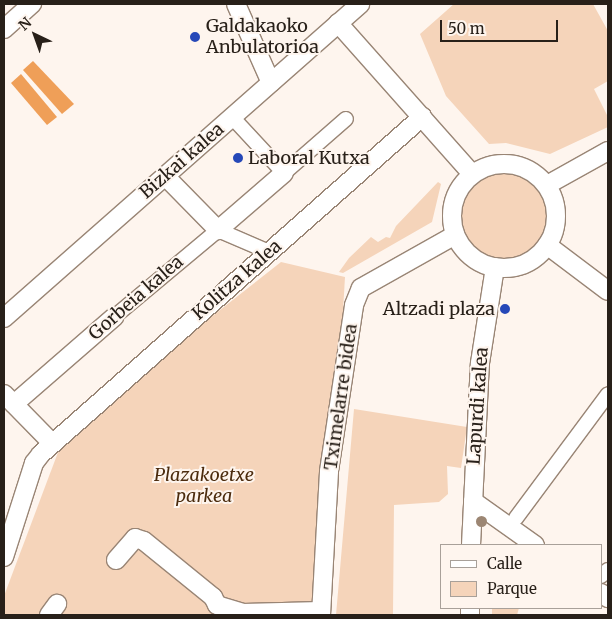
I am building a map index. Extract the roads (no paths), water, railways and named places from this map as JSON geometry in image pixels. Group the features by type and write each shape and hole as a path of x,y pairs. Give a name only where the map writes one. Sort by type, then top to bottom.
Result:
{"street":[{"path":"4,29 32,4"},
{"path":"236,4 270,83"},
{"name":"Bizkai kalea","path":"4,318 360,4"},
{"path":"338,23 472,174"},
{"path":"232,117 284,173"},
{"name":"Kolitza kalea","path":"4,557 34,463 52,443 422,117"},
{"path":"218,230 346,119"},
{"path":"547,185 608,150"},
{"path":"504,163 520,166 535,173 547,185 554,200 557,217 547,245 529,262 513,268 494,267 478,261 464,250 455,235 452,219 454,202 461,187 472,174 487,166 504,163"},
{"path":"165,176 218,230 269,252"},
{"name":"Gorbeia kalea","path":"9,399 114,317 218,230"},
{"name":"Tximelarre bidea","path":"320,613 329,471 354,305 361,288 455,235"},
{"path":"547,245 608,292"},
{"name":"Lapurdi kalea","path":"471,544 480,363 494,267"},
{"path":"516,518 608,394"},
{"path":"9,399 52,443"},
{"path":"473,501 534,544"},
{"path":"116,560 135,538 144,541 213,597 211,610 250,614 320,613"}],"place":[{"name":"Galdakaoko Anbulatorioa","path":"195,37"},
{"name":"Laboral Kutxa","path":"238,158"},
{"name":"Altzadi plaza","path":"505,309"}],"park label":[{"name":"Plazakoetxe parkea","path":"204,486"}]}
